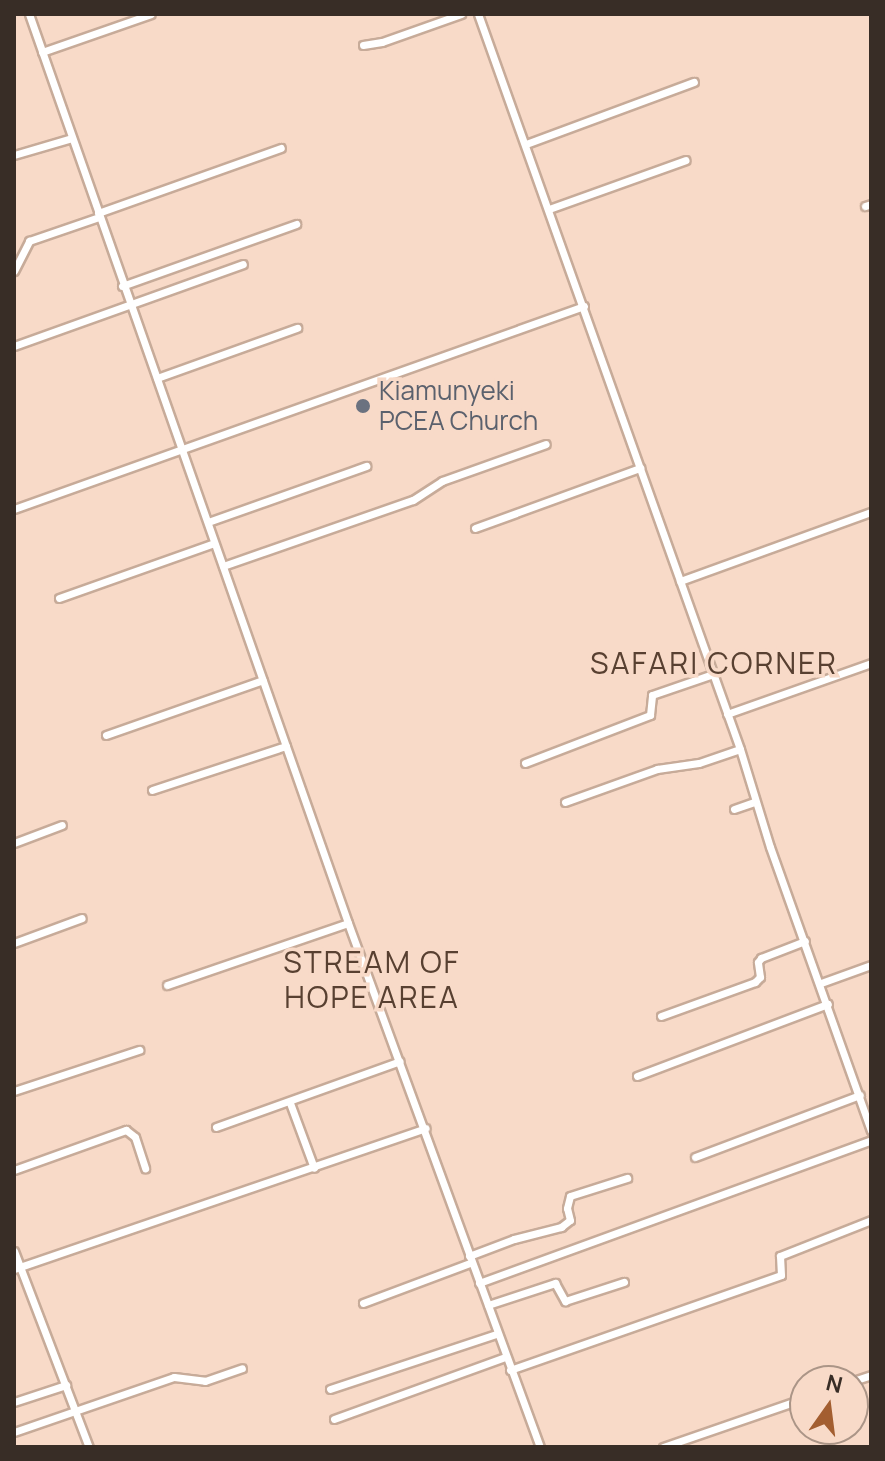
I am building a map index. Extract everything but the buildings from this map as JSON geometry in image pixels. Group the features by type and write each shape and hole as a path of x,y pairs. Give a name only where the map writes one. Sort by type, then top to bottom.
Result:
{"street":[{"path":"29,14 348,923 426,1128 496,1334 540,1447"},
{"path":"42,52 151,14"},
{"path":"363,45 382,42 461,14"},
{"path":"478,14 740,749 754,802 868,1113 871,1131"},
{"path":"526,144 694,82"},
{"path":"14,155 72,138"},
{"path":"14,271 29,241 281,148"},
{"path":"549,209 686,160"},
{"path":"122,286 296,224"},
{"path":"14,346 243,264"},
{"path":"14,509 584,306"},
{"path":"157,378 297,328"},
{"path":"223,566 413,500 442,481 546,444"},
{"path":"208,522 366,466"},
{"path":"475,528 640,468"},
{"path":"680,581 871,512"},
{"path":"59,598 214,543"},
{"path":"727,714 871,663"},
{"path":"525,763 650,715 652,695 713,674"},
{"path":"106,735 263,680"},
{"path":"152,790 286,746"},
{"path":"565,802 657,769 699,763 740,749"},
{"path":"734,809 754,802"},
{"path":"14,843 62,825"},
{"path":"14,943 82,918"},
{"path":"167,985 348,923"},
{"path":"661,1016 755,982 760,977 758,962 761,958 805,941"},
{"path":"821,983 871,965"},
{"path":"637,1076 828,1004"},
{"path":"14,1091 139,1050"},
{"path":"216,1127 400,1061"},
{"path":"695,1157 860,1095"},
{"path":"290,1103 314,1168"},
{"path":"17,1268 426,1128"},
{"path":"14,1170 126,1130 135,1137 145,1168"},
{"path":"479,1283 871,1140"},
{"path":"363,1303 514,1239 561,1227 570,1220 567,1208 570,1196 627,1178"},
{"path":"510,1370 781,1275 780,1256 871,1220"},
{"path":"14,1251 17,1268 89,1447"},
{"path":"488,1305 551,1284 558,1284 565,1301 624,1282"},
{"path":"330,1389 496,1334"},
{"path":"334,1419 505,1357"},
{"path":"14,1432 75,1408 174,1377 205,1381 242,1368"},
{"path":"14,1402 66,1385"},
{"path":"663,1447 789,1404"}],"place":[{"name":"Kiamunyeki PCEA Church","path":"363,406"}],"district":[{"name":"SAFARI CORNER","path":"714,663"},
{"name":"STREAM OF HOPE AREA","path":"372,979"}]}
